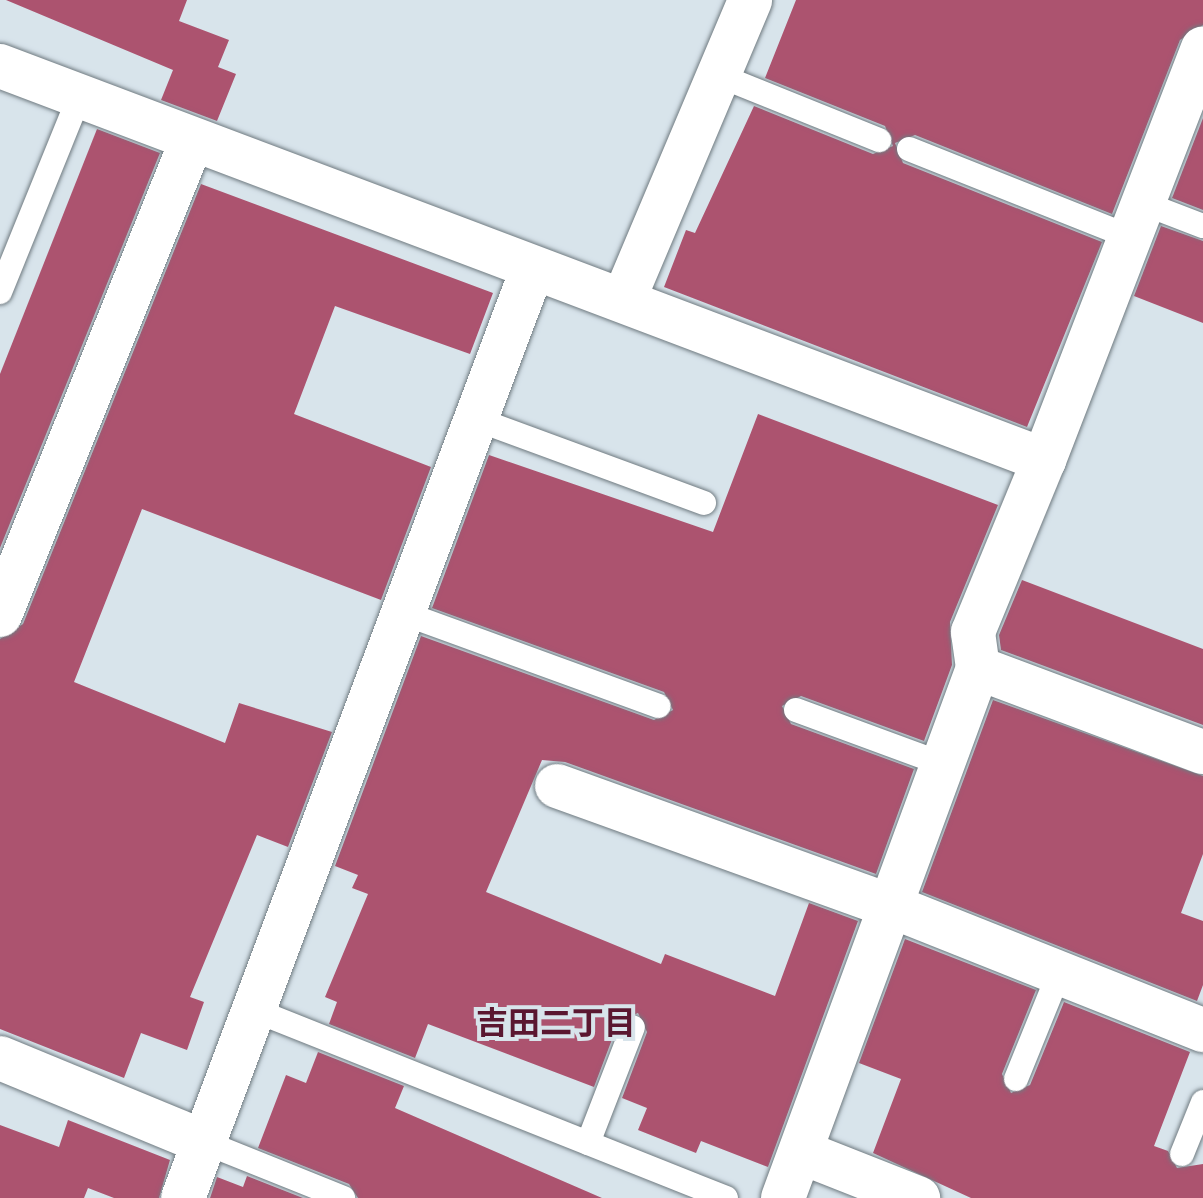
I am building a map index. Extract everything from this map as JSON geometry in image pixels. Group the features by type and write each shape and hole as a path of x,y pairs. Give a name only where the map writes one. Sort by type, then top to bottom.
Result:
{"street":[{"path":"624,299 750,0"},
{"path":"783,1198 978,668 973,632 1044,460 1203,49"},
{"path":"0,66 532,270 624,299 1044,460"},
{"path":"0,615 192,140"},
{"path":"183,1198 532,270"},
{"path":"978,668 1203,752"},
{"path":"557,786 891,906 1203,1030"},
{"path":"0,1058 204,1142"},
{"path":"801,1152 918,1198"}],"lane":[{"path":"718,75 879,140"},
{"path":"0,292 79,97"},
{"path":"909,149 1136,220 1203,226"},
{"path":"476,419 704,503"},
{"path":"403,613 659,706"},
{"path":"796,710 943,764"},
{"path":"1016,1079 1059,973"},
{"path":"254,1010 726,1198"},
{"path":"588,1143 633,1027"},
{"path":"1182,1154 1203,1102"},
{"path":"204,1142 343,1198"}],"building":[{"path":"6,0 187,0 179,21 229,40 218,67 236,74 217,121 161,100 173,70"},
{"path":"796,0 1203,0 1203,25 1180,40 1112,214 915,135 895,143 903,163 1102,242 1027,427 664,287 686,230 695,233 754,106 873,154 893,146 885,126 765,78"},
{"path":"1203,118 1203,210 1172,198"},
{"path":"97,129 160,153 0,548 0,374"},
{"path":"201,184 493,293 470,354 335,306 294,414 431,467 381,600 142,509 74,682 225,743 239,703 332,732 288,847 257,835 190,997 204,1002 187,1050 141,1033 124,1078 0,1029 0,639 23,624"},
{"path":"1161,226 1203,241 1203,323 1134,296"},
{"path":"758,414 998,505 950,622 952,665 924,741 801,696 782,706 791,724 914,769 876,874 565,762 542,760 486,892 661,964 665,954 775,996 809,903 858,921 768,1167 701,1141 696,1153 638,1130 647,1108 622,1098 647,1032 638,1013 619,1021 594,1087 428,1024 415,1058 329,1024 337,1002 325,997 368,894 352,888 358,875 335,866 421,636 654,720 673,710 664,692 432,608 489,455 713,532"},
{"path":"1022,580 1203,649 1203,725 1001,650 999,635"},
{"path":"993,700 1203,776 1203,854 1181,913 1203,921 1203,985 1197,1001 922,892"},
{"path":"905,939 1036,990 1002,1074 1011,1093 1030,1085 1064,1002 1190,1052 1154,1146 1168,1151 1177,1168 1203,1164 1203,1198 971,1198 873,1153 901,1079 859,1063"},
{"path":"318,1052 404,1086 395,1108 602,1198 358,1198 349,1184 258,1148 286,1075 306,1083"},
{"path":"68,1120 170,1160 159,1198 114,1198 88,1188 84,1198 0,1198 0,1125 59,1147"},
{"path":"247,1176 303,1198 210,1198 217,1177 243,1187"}],"district":[{"name":"吉田二丁目","path":"556,1022"}]}
